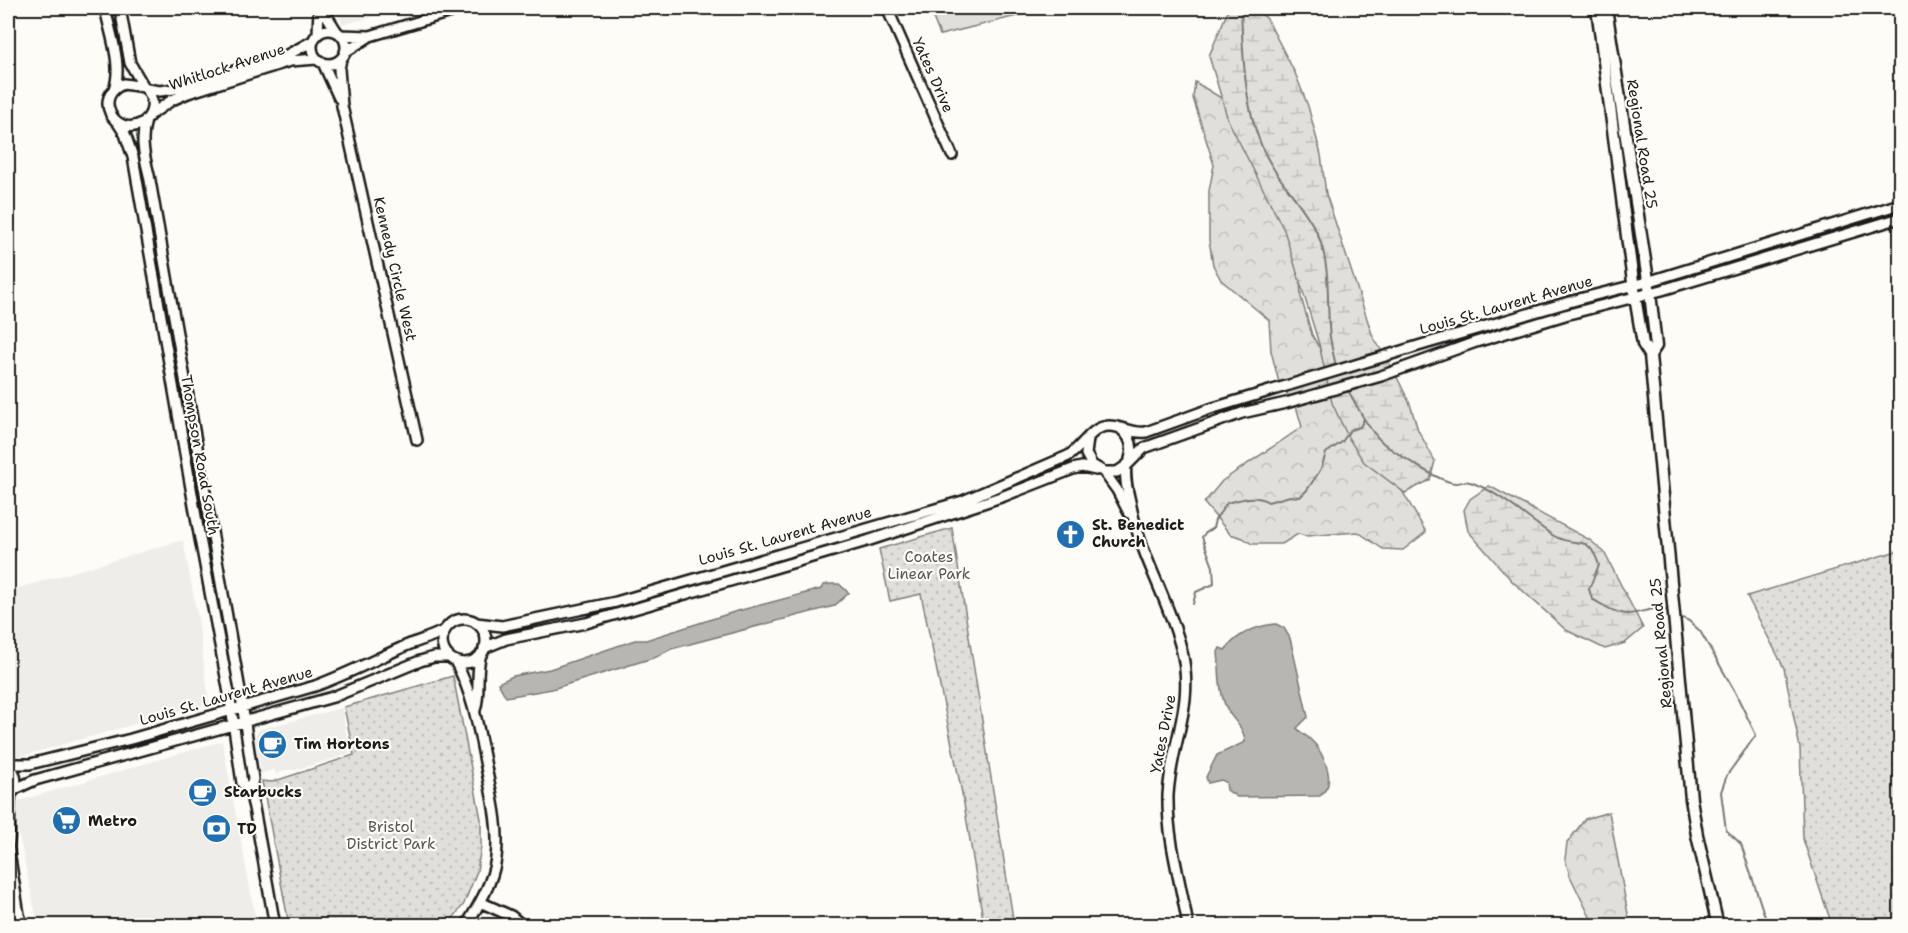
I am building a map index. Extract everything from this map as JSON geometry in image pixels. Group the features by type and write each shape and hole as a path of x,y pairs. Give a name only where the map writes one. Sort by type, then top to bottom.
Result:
{"main road":[{"path":"105,8 118,66 114,90"},
{"path":"120,8 130,63 146,88 152,102 148,117 132,126 117,123 112,118 108,104 109,96 124,84 146,88"},
{"path":"321,8 346,43 343,56"},
{"path":"321,8 312,50 320,61 333,64 370,36 464,8"},
{"name":"Yates Drive","path":"887,8 952,155"},
{"name":"Regional Road 25","path":"1597,8 1633,285 1643,344 1650,355 1674,629 1692,799 1697,835 1718,926"},
{"name":"Regional Road 25","path":"1606,8 1649,287 1656,346 1650,355"},
{"path":"315,37 327,30 370,36"},
{"name":"Whitlock Avenue","path":"146,88 160,91 174,89 287,55 315,37"},
{"name":"Kennedy Circle West","path":"343,56 339,69 342,106 417,440"},
{"name":"Whitlock Avenue","path":"148,117 172,100 188,93 261,72 290,61 320,61"},
{"name":"Kennedy Circle West","path":"320,61 342,106"},
{"name":"Thompson Road South","path":"148,117 142,132 142,148 149,175 245,722 253,779 250,792 274,926"},
{"name":"Thompson Road South","path":"117,123 125,134 133,157 242,783 250,792"},
{"name":"Louis St. Laurent Avenue","path":"1127,464 1144,448 1242,413 1286,403 1439,356 1476,342 1635,297 1649,287 1900,204"},
{"name":"Louis St. Laurent Avenue","path":"1121,429 1138,433 1146,432 1428,343 1633,285 1649,287 1900,218"},
{"path":"1103,427 1121,429 1131,441 1132,455 1127,464 1117,472 1103,472 1088,460 1086,448 1089,437 1103,427"},
{"name":"Louis St. Laurent Avenue","path":"476,623 502,626 598,606 963,501 1068,456 1080,448 1089,437"},
{"name":"Yates Drive","path":"1127,464 1126,487 1134,520 1179,642 1186,669 1186,707 1171,771 1168,806 1173,850 1188,926"},
{"name":"Louis St. Laurent Avenue","path":"482,651 506,639 586,623 867,541 1004,496 1073,469 1082,467 1103,472"},
{"name":"Yates Drive","path":"1103,472 1117,490 1134,520"},
{"path":"466,926 480,903 496,861 498,838 496,816 475,710 464,680 442,644 449,624 462,619 476,623 484,634 478,664 479,697 475,710"},
{"name":"Louis St. Laurent Avenue","path":"8,764 30,764 131,740 340,677 445,630"},
{"path":"452,659 469,662 482,651"},
{"name":"Louis St. Laurent Avenue","path":"11,794 35,780 333,697 426,659 452,659"},
{"path":"8,764 15,775 9,804 11,833 8,846 19,915 23,926"},
{"path":"480,903 511,916 523,926"}],"shaded area":[{"path":"334,8 411,8 343,24"},
{"path":"183,540 198,619 209,703 8,760 8,591"},
{"path":"839,584 849,593 834,606 671,649 656,657 552,689 506,697 498,683 513,676 550,669 635,640 646,640 734,612 821,589 823,585"},
{"path":"1276,624 1284,628 1290,638 1308,717 1297,728 1315,744 1327,767 1328,784 1320,796 1237,797 1227,790 1226,782 1221,780 1208,783 1206,777 1217,755 1245,742 1243,733 1224,702 1218,652 1220,648 1225,650 1248,631"},
{"path":"342,708 349,754 295,770 276,774 274,769 261,774 255,735 260,729"},
{"path":"222,741 257,925 38,925 12,803"}],"green space":[{"path":"929,8 1049,8 940,35"},
{"path":"1229,8 1255,8 1267,19 1295,73 1308,106 1321,155 1326,194 1373,337 1393,369 1410,404 1418,430 1435,461 1430,480 1405,493 1364,462 1349,439 1332,403 1319,344 1284,230 1228,120 1209,56"},
{"path":"1195,82 1226,101 1298,245 1301,297 1312,335 1426,532 1403,550 1383,549 1358,532 1306,536 1298,534 1282,544 1252,544 1230,534 1204,503 1222,481 1302,427 1296,406 1279,383 1271,351 1269,320 1221,280 1213,265 1209,240 1209,191 1214,165 1193,98"},
{"path":"1489,486 1590,540 1604,552 1643,628 1625,643 1605,649 1566,630 1512,581 1468,531 1464,510 1470,499"},
{"name":"Coates Linear Park","path":"952,528 1014,925 984,925 963,798 921,594 890,601 879,549"},
{"path":"1900,550 1900,925 1832,925 1803,839 1800,748 1784,668 1747,596"},
{"name":"Bristol District Park","path":"453,676 481,819 481,846 477,871 464,904 448,925 289,925 262,781 272,782 354,755 344,707"},
{"path":"1609,812 1630,925 1594,925 1570,876 1565,859 1567,843 1585,819"}],"waterway":[{"path":"1241,8 1244,71 1251,113 1265,153 1275,171 1309,218 1322,246 1327,279 1330,336 1337,369"},
{"path":"1346,387 1375,435 1403,457 1449,482 1468,481 1481,486 1554,536 1562,540 1586,544 1595,555 1599,565 1589,589 1592,599 1623,614 1654,609 1671,612"},
{"path":"1193,604 1196,592 1214,584 1213,567 1202,537 1213,528 1215,520 1227,503 1248,498 1258,498 1268,502 1290,496 1300,497 1321,469 1326,453 1342,442 1350,430 1360,427 1364,419"},
{"path":"1678,616 1689,621 1700,631 1733,688 1756,735 1727,775 1721,792 1726,830 1741,844 1768,926"}],"place":[{"name":"St. Benedict Church","path":"1071,534"},
{"name":"Tim Hortons","path":"273,744"},
{"name":"Starbucks","path":"203,792"},
{"name":"Metro","path":"67,821"},
{"name":"TD","path":"216,829"}]}
